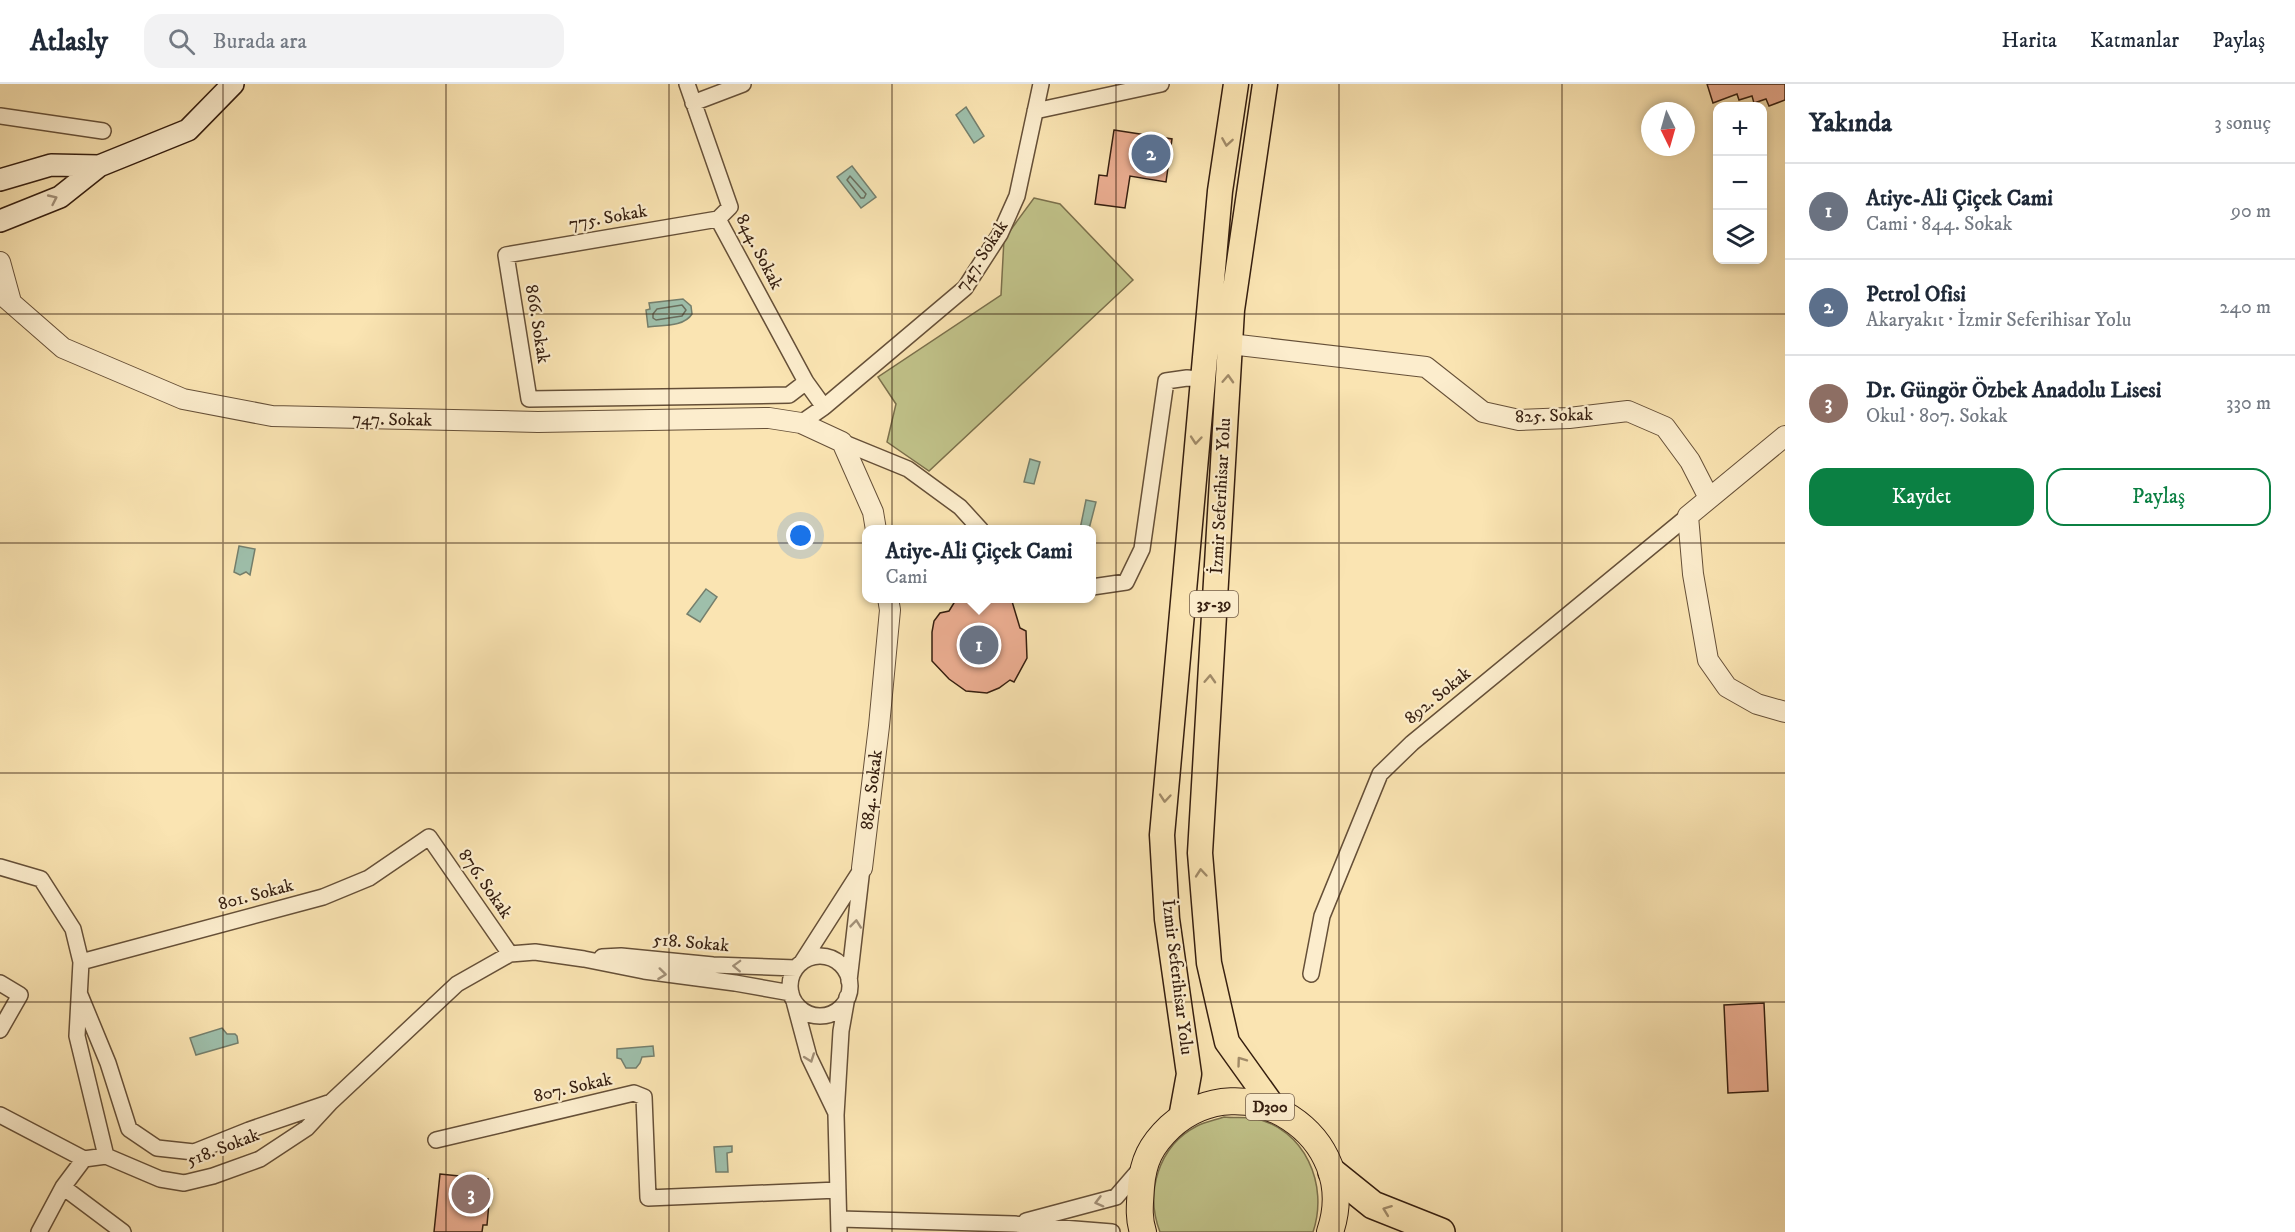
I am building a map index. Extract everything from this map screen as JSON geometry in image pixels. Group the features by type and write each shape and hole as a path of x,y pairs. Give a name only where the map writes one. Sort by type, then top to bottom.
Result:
{"highway":[{"name":"D300","path":"1143,1232 1139,1220 1143,1166 1158,1139 1181,1118 1211,1104 1244,1101 1275,1108 1300,1124 1320,1146 1332,1172"},
{"path":"1330,1232 1336,1201 1332,1172"},
{"path":"1332,1172 1373,1205 1441,1232"}],"main road":[{"path":"0,213 0,222 60,197 99,166 188,130 233,84"},
{"name":"İzmir Seferihisar Yolu","path":"1181,1118 1189,1074 1167,919 1162,835 1201,379 1220,191 1236,84"},
{"name":"İzmir Seferihisar Yolu","path":"1265,84 1232,310 1200,853 1209,963 1227,1042 1275,1108"},
{"path":"0,180 51,165 99,166"}],"street":[{"name":"844. Sokak","path":"687,84 730,207 718,219 806,382 824,406"},
{"path":"693,103 743,84"},
{"name":"747. Sokak","path":"824,406 965,288 1000,234 1017,196 1041,84"},
{"path":"1035,111 1161,84"},
{"path":"0,116 103,131"},
{"name":"775. Sokak","path":"506,255 718,219"},
{"name":"866. Sokak","path":"506,255 529,399 789,395 806,382"},
{"path":"0,262 5,298"},
{"name":"747. Sokak","path":"5,298 63,348 183,399 272,416 538,422 769,418 801,423"},
{"name":"825. Sokak","path":"1230,344 1426,367 1483,412 1519,420 1569,418 1628,411 1665,427 1690,461 1709,498"},
{"path":"1096,586 1126,582 1142,549 1166,381 1201,379"},
{"path":"824,406 801,423 908,469 960,507 976,525"},
{"path":"1785,436 1688,516 1693,574 1708,660 1727,687 1757,704 1785,712"},
{"path":"842,442 873,512 875,525"},
{"name":"892. Sokak","path":"1311,974 1322,916 1380,774 1412,743 1688,516"},
{"name":"884. Sokak","path":"849,981 879,726 889,603"},
{"name":"876. Sokak","path":"429,837 510,954"},
{"name":"801. Sokak","path":"81,962 323,897 369,878 429,837"},
{"path":"0,867 41,879 73,929 81,962 76,1036 106,1156 84,1159 0,1115"},
{"path":"836,1114 809,1057 790,985 799,965 862,868"},
{"name":"518. Sokak","path":"106,1156 160,1179 183,1184 260,1159 307,1128 331,1102 456,984 510,954 535,952 584,959 644,971 735,983 793,997"},
{"name":"518. Sokak","path":"584,959 621,956 713,965 799,965"},
{"path":"799,965 811,957 831,958 846,971 849,981 841,1031 836,1114 839,1226 1014,1228 1112,1232"},
{"path":"0,983 20,995 0,1030"},
{"path":"80,996 108,1063 129,1129 158,1148 194,1152 249,1130 331,1102"},
{"path":"793,997 808,1013 818,1016 836,1011 847,997"},
{"name":"807. Sokak","path":"436,1140 634,1093 644,1096 648,1198 838,1190"},
{"path":"39,1232 63,1187 84,1159"},
{"path":"1014,1228 1116,1197 1143,1166"},
{"path":"63,1187 123,1232"}],"green space":[{"path":"1034,198 1060,204 1133,280 929,471 887,442 896,404 878,377 1001,295 1004,239"},
{"path":"1224,1117 1253,1118 1271,1124 1287,1133 1299,1146 1315,1178 1318,1196 1313,1232 1160,1232 1154,1202 1158,1172 1164,1158 1184,1135 1200,1125"}],"water":[{"path":"966,107 984,136 974,143 956,115"},
{"path":"852,166 876,197 861,208 837,177"},
{"path":"683,299 691,306 692,314 688,318 672,325 648,327 646,310 650,309 649,303"},
{"path":"1030,459 1040,462 1034,484 1024,482"},
{"path":"1086,500 1096,502 1090,525 1081,525"},
{"path":"239,546 255,549 250,575 246,572 240,575 234,572"},
{"path":"706,589 717,597 700,622 687,614"},
{"path":"222,1028 227,1034 235,1034 238,1043 196,1055 190,1038"},
{"path":"653,1046 654,1056 642,1057 636,1068 626,1068 621,1059 617,1058 617,1049"},
{"path":"732,1146 732,1152 727,1153 728,1172 716,1172 714,1147"}],"building":[{"path":"1707,84 1785,84 1785,100 1769,106 1766,99 1754,102 1752,96 1739,100 1737,94 1713,103"},
{"path":"1114,130 1172,139 1166,182 1130,176 1125,208 1095,204 1099,175 1107,176"},
{"path":"954,603 1012,603 1020,628 1026,631 1027,658 1014,682 1010,680 987,693 966,691 949,679 932,661 934,621 940,613 949,611"},
{"path":"1764,1003 1768,1091 1728,1093 1724,1005"},
{"path":"440,1174 488,1179 487,1191 490,1192 487,1225 483,1225 482,1232 434,1232"}],"place":[{"name":"Petrol Ofisi","path":"1151,154"},
{"name":"Atiye-Ali Çiçek Cami","path":"979,645"},
{"name":"Dr. Güngör Özbek Anadolu Lisesi","path":"471,1194"}]}
